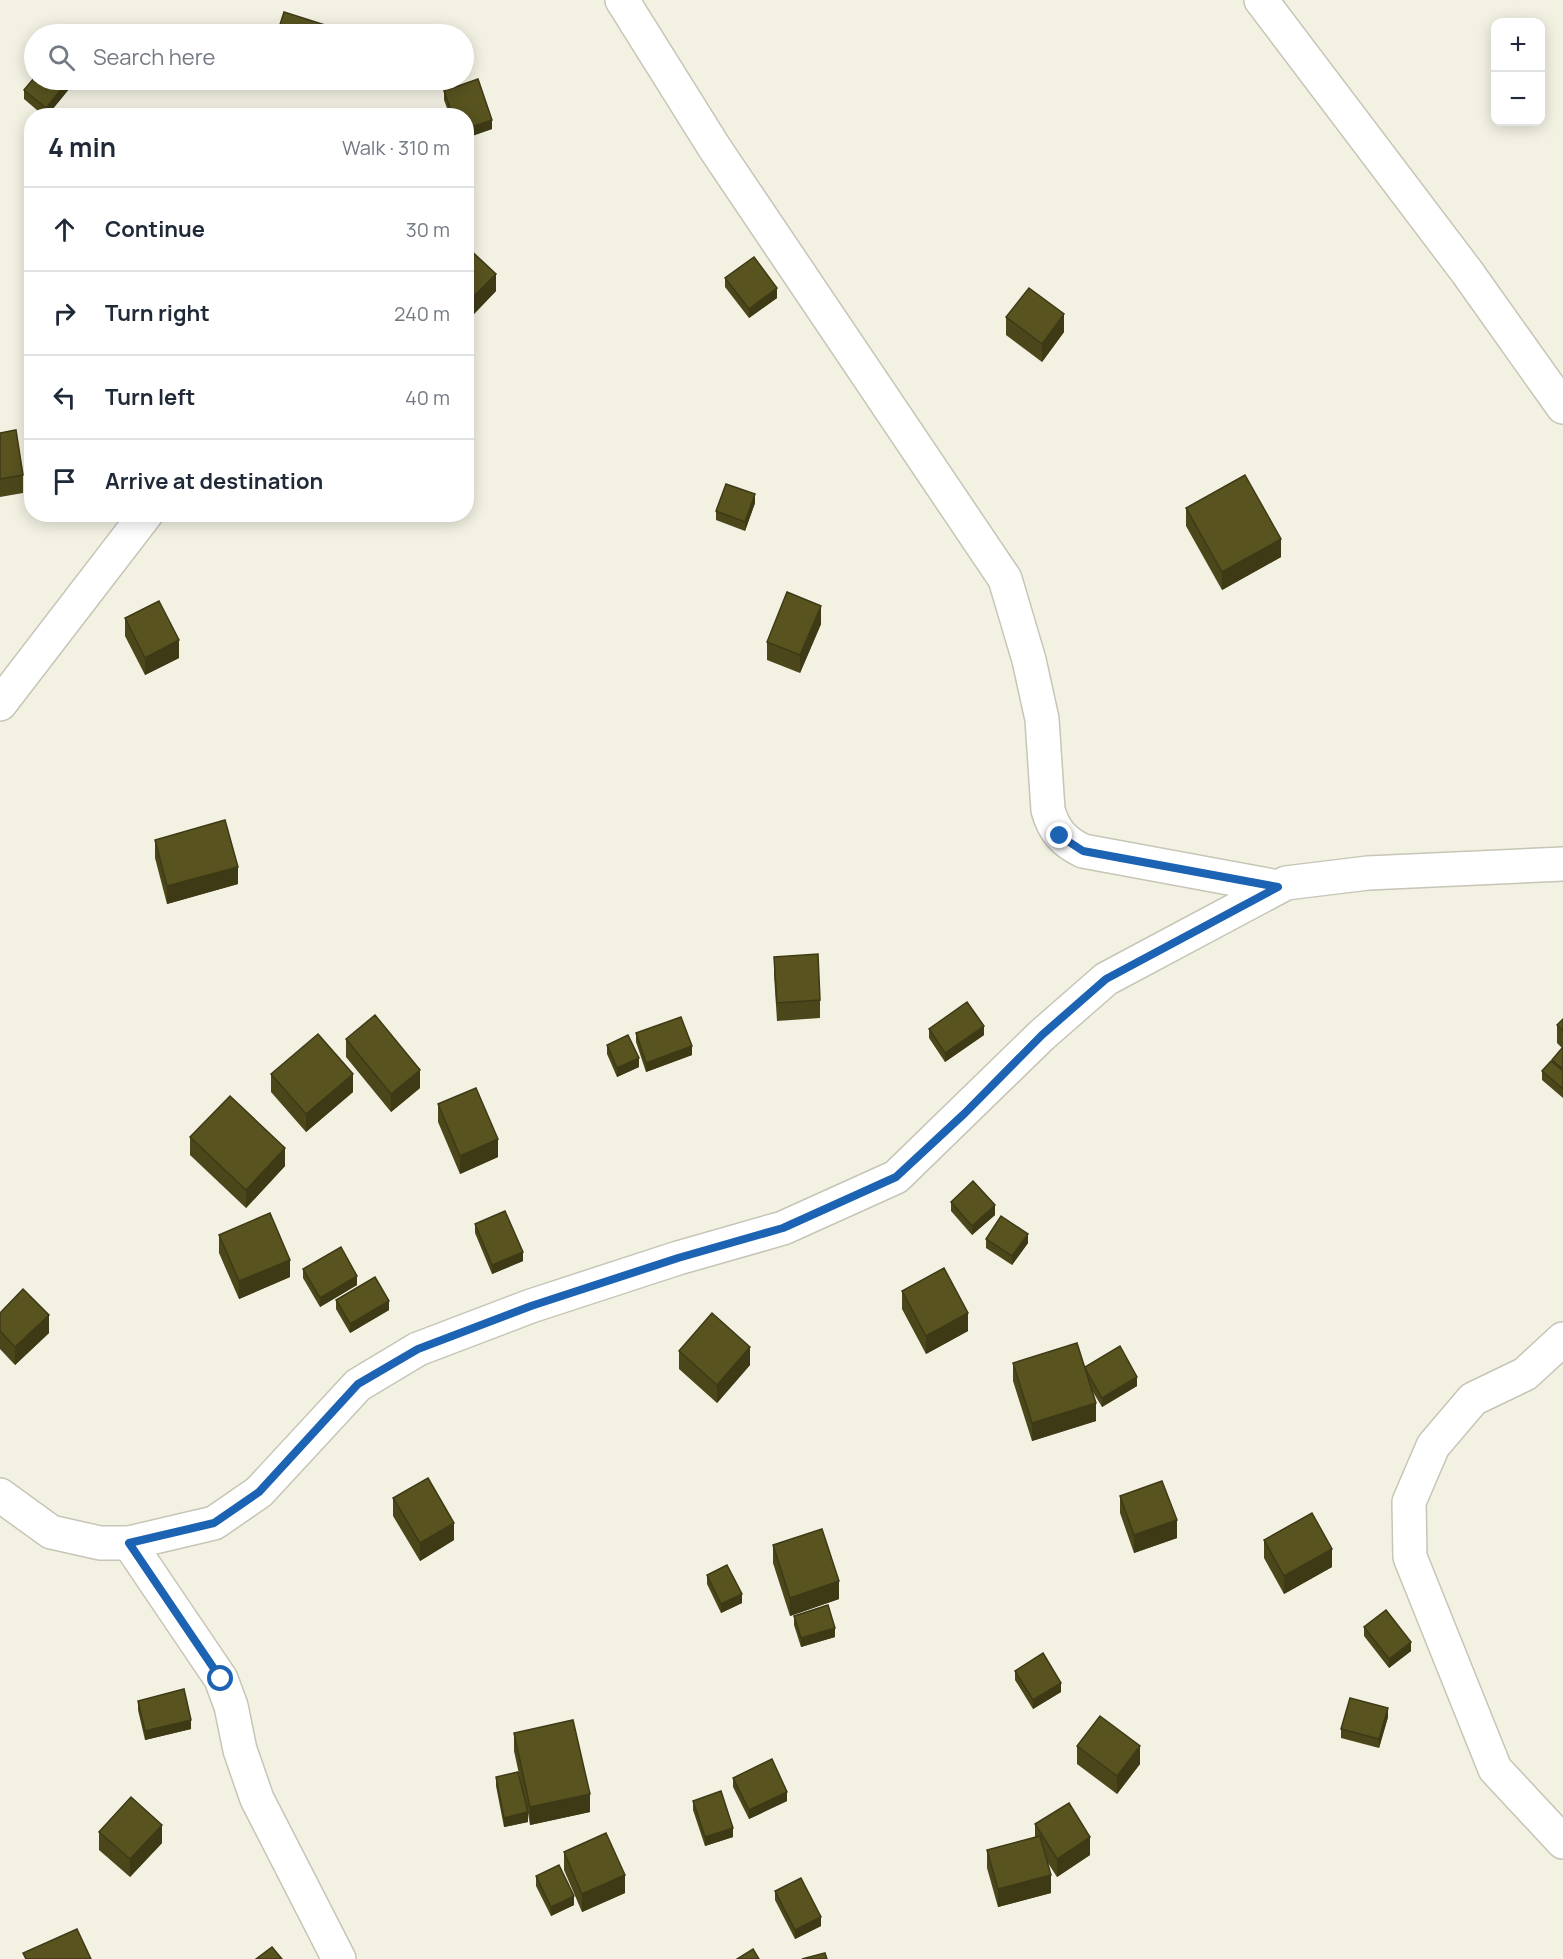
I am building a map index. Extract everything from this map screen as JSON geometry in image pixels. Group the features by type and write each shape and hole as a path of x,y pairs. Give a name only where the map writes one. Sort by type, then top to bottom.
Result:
{"street":[{"path":"622,0 714,147 1005,579 1029,660 1042,719 1048,810 1052,824 1060,836 1083,851 1278,887"},
{"path":"1262,0 1467,272 1563,407"},
{"path":"0,704 140,522"},
{"path":"0,1495 51,1532 100,1543 129,1543 214,1523 259,1492 358,1384 418,1349 576,1291 678,1258 783,1228 896,1177 965,1113 1042,1035 1106,979 1286,883 1368,873 1563,864"},
{"path":"1563,1339 1525,1374 1473,1399 1433,1446 1409,1502 1410,1557 1495,1769 1563,1842"},
{"path":"129,1543 221,1679 231,1706 240,1750 257,1799 339,1959"}],"building":[{"path":"284,12 322,24 280,24"},
{"path":"478,79 492,120 474,126 474,108 450,108 444,91 474,90 474,80"},
{"path":"24,90 61,90 46,108"},
{"path":"474,253 496,274 474,296"},
{"path":"754,257 777,288 749,309 725,278"},
{"path":"1029,288 1064,314 1042,344 1006,317"},
{"path":"16,430 23,475 0,479 0,433"},
{"path":"1245,475 1281,539 1222,572 1186,508"},
{"path":"726,484 755,494 745,522 716,511"},
{"path":"787,592 821,606 800,655 767,642"},
{"path":"159,601 179,640 145,658 125,618"},
{"path":"225,820 238,867 167,886 155,840"},
{"path":"818,954 820,1000 777,1003 774,957"},
{"path":"967,1002 984,1026 945,1053 929,1029"},
{"path":"375,1015 420,1070 391,1094 346,1039"},
{"path":"681,1017 692,1046 646,1063 636,1033"},
{"path":"1563,1019 1563,1031 1557,1025"},
{"path":"318,1034 353,1074 306,1114 271,1074"},
{"path":"628,1035 639,1058 617,1068 607,1045"},
{"path":"1563,1049 1563,1069 1552,1060"},
{"path":"1551,1061 1563,1071 1563,1089 1542,1071"},
{"path":"476,1088 498,1139 460,1156 438,1104"},
{"path":"230,1096 285,1148 246,1190 190,1137"},
{"path":"973,1181 995,1205 972,1226 951,1202"},
{"path":"505,1211 523,1252 492,1265 475,1224"},
{"path":"270,1213 290,1260 239,1281 219,1235"},
{"path":"1001,1216 1028,1234 1012,1256 986,1239"},
{"path":"341,1247 357,1276 320,1298 303,1269"},
{"path":"944,1268 968,1313 926,1336 902,1291"},
{"path":"375,1277 389,1301 350,1324 336,1300"},
{"path":"23,1289 49,1315 15,1347 0,1331 0,1313"},
{"path":"712,1313 750,1347 717,1385 679,1351"},
{"path":"1077,1343 1096,1403 1032,1423 1013,1363"},
{"path":"1120,1346 1137,1377 1102,1398 1085,1367"},
{"path":"428,1478 454,1523 420,1543 393,1498"},
{"path":"1162,1481 1177,1520 1134,1535 1120,1496"},
{"path":"1312,1513 1332,1549 1284,1576 1264,1540"},
{"path":"822,1529 839,1581 790,1598 773,1545"},
{"path":"727,1565 742,1594 721,1604 707,1575"},
{"path":"828,1605 835,1628 801,1638 794,1616"},
{"path":"1386,1610 1411,1642 1389,1659 1364,1627"},
{"path":"1043,1653 1061,1683 1033,1700 1015,1671"},
{"path":"184,1689 191,1720 145,1731 138,1701"},
{"path":"1350,1698 1388,1708 1379,1739 1341,1729"},
{"path":"1100,1716 1140,1746 1117,1776 1077,1746"},
{"path":"573,1720 590,1794 530,1807 514,1733"},
{"path":"772,1759 787,1792 749,1810 733,1778"},
{"path":"518,1772 528,1812 504,1818 496,1777"},
{"path":"721,1791 733,1828 705,1837 693,1801"},
{"path":"131,1797 162,1825 130,1859 99,1832"},
{"path":"1069,1803 1090,1837 1057,1859 1035,1824"},
{"path":"606,1833 625,1875 582,1894 564,1852"},
{"path":"1040,1836 1051,1875 998,1889 987,1850"},
{"path":"559,1865 574,1896 551,1907 536,1876"},
{"path":"801,1878 821,1917 795,1930 775,1891"},
{"path":"77,1929 91,1959 26,1959 23,1953"},
{"path":"272,1947 282,1959 256,1959"},
{"path":"753,1949 759,1959 737,1959"},
{"path":"825,1953 827,1959 802,1959"}],"route":[{"path":"221,1679 129,1543 214,1523 259,1492 358,1384 418,1349 531,1306 678,1258 783,1228 896,1177 965,1113 1042,1035 1106,979 1278,887 1083,851 1060,836"}]}
